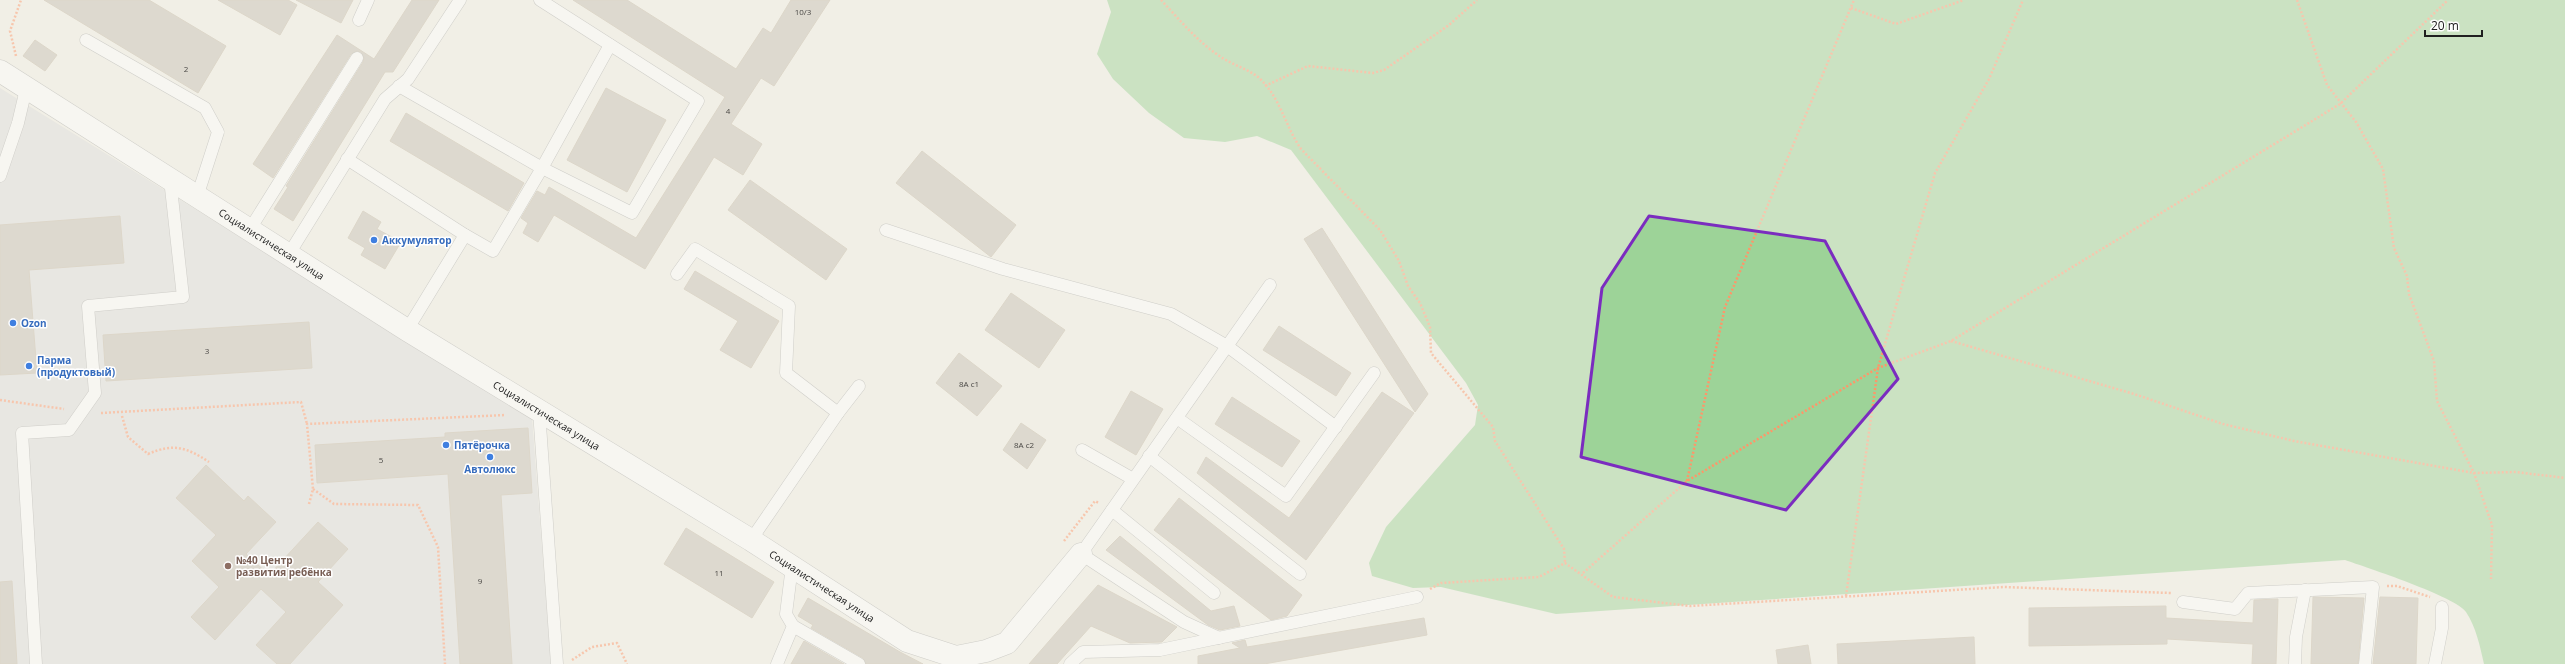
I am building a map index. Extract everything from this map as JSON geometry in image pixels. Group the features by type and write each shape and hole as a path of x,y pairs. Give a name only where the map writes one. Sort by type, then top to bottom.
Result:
{"street":[{"name":"Социалистическая улица","path":"0,70 26,89 407,330 539,412 751,540 907,641 956,657 986,651 1007,643 1081,554"}],"lane":[{"path":"359,20 368,0"},
{"path":"289,254 385,99 408,79 460,0"},
{"path":"399,86 542,168 632,213 698,101 540,0"},
{"path":"86,40 205,108 218,132 197,197"},
{"path":"347,160 465,235 493,251 542,168 610,45"},
{"path":"250,230 357,58"},
{"path":"0,176 18,123 26,89"},
{"path":"36,664 22,434 69,430 95,393 88,306 183,297 170,180"},
{"path":"886,230 1003,269 1170,314 1227,346 1336,427"},
{"path":"407,330 465,235"},
{"path":"677,274 695,249 789,306 786,373 838,413"},
{"path":"1219,638 1184,622 1081,554 1270,285"},
{"path":"1177,418 1286,496 1374,373"},
{"path":"751,540 838,413 859,386"},
{"path":"539,412 557,662"},
{"path":"1082,450 1133,480"},
{"path":"1149,456 1300,574"},
{"path":"1112,510 1214,593"},
{"path":"792,566 786,614 793,626 860,664"},
{"path":"2183,602 2235,609 2248,593 2373,587 2365,664"},
{"path":"2295,664 2296,637 2305,590"},
{"path":"1070,664 1083,652 1160,650 1417,597"},
{"path":"2435,664 2442,628 2442,607"},
{"path":"777,664 793,626"}],"path":[{"path":"21,0 10,31 17,62 26,89"},
{"path":"1161,0 1198,39 1219,56 1257,77 1275,96 1294,138 1302,150 1380,230 1400,262 1408,286 1420,303 1430,327 1431,353 1493,427 1495,441 1564,549 1565,563"},
{"path":"1265,86 1308,66 1365,73 1384,70 1449,25 1476,0"},
{"path":"1687,481 1725,307 1854,0"},
{"path":"1851,8 1896,24 1964,0"},
{"path":"1846,596 1878,368 1935,174 1989,79 2023,0"},
{"path":"2297,0 2327,85 2340,104 2356,122 2383,169 2394,248 2407,276 2409,294 2434,360 2437,401 2474,472 2492,525 2491,579"},
{"path":"1583,573 1687,481 1878,368 1951,341 2340,104 2448,0"},
{"path":"1951,341 2134,394 2223,424 2294,441 2474,472 2516,472 2565,478"},
{"path":"0,400 98,413 301,402 307,424 313,489 309,504"},
{"path":"307,424 514,415"},
{"path":"122,416 128,437 148,454 162,448 180,447 209,462"},
{"path":"313,489 334,504 418,505 438,547 445,664"},
{"path":"1062,543 1095,501 1112,510"},
{"path":"1565,563 1583,573 1614,597 1690,606 2004,587 2180,593 2183,602"},
{"path":"1417,597 1441,583 1539,577 1565,563"},
{"path":"2373,587 2397,586 2430,596 2442,607"},
{"path":"557,662 568,662 592,647 617,643 627,664"}],"highlighted area":[{"path":"1649,216 1825,241 1898,379 1786,510 1581,457 1602,288"}],"shaded area":[{"path":"0,88 532,418 551,664 0,664"}],"green space":[{"path":"1107,0 2565,0 2565,664 2484,664 2475,630 2466,612 2459,606 2410,583 2345,560 1556,614 1441,587 1413,588 1372,576 1369,563 1386,527 1475,425 1478,405 1466,383 1291,150 1257,136 1225,142 1184,138 1149,113 1113,79 1097,54 1111,12"}],"building":[{"path":"44,0 149,0 226,46 198,93"},
{"path":"218,0 288,0 297,5 280,35"},
{"path":"296,0 353,0 341,23"},
{"path":"412,0 439,0 393,72 385,72 293,221 274,209 288,187 286,186 363,62 364,58 361,52 357,51 351,54 273,178 253,164 337,35 374,59"},
{"path":"573,0 627,0 736,69 763,28 771,33 791,0 830,0 774,86 761,78 731,124 762,144 743,175 714,157 645,269 554,215 538,242 523,233 528,223 521,218 537,191 545,195 549,187 636,238 725,97"},
{"path":"35,40 57,55 45,71 23,56"},
{"path":"606,88 666,120 627,192 567,160"},
{"path":"406,113 524,183 508,211 390,141"},
{"path":"922,151 1016,225 991,257 896,183"},
{"path":"750,180 847,249 826,280 728,210"},
{"name":"Аккумулятор","path":"363,211 381,222 377,229 401,242 385,269 361,255 365,248 348,238"},
{"path":"120,216 124,263 29,270 37,373 0,375 0,225"},
{"path":"1322,228 1428,394 1415,412 1304,239"},
{"path":"695,271 779,321 751,368 720,350 738,321 684,289"},
{"path":"1011,293 1065,330 1039,368 985,330"},
{"path":"309,322 312,368 106,381 103,335"},
{"path":"1279,326 1351,373 1336,396 1263,350"},
{"path":"959,353 1002,386 977,416 936,383"},
{"path":"1131,391 1163,409 1136,455 1105,437"},
{"path":"1382,392 1414,413 1306,560 1197,473 1206,457 1289,518"},
{"path":"1232,397 1300,441 1282,467 1215,424"},
{"path":"1021,423 1046,440 1027,469 1003,450"},
{"path":"528,428 532,493 501,495 512,664 460,664 448,474 317,483 315,445 445,437 445,433"},
{"name":"№40 Центр развития ребёнка","path":"206,465 244,501 248,496 276,522 246,554 269,575 318,522 348,549 318,582 343,605 290,664 277,664 256,645 286,612 261,589 215,640 191,617 219,587 192,561 216,535 176,498"},
{"path":"1179,498 1302,595 1287,616 1271,620 1154,530"},
{"path":"686,528 774,582 752,618 664,564"},
{"path":"1120,536 1211,611 1234,606 1240,626 1220,630 1208,625 1106,550"},
{"path":"12,581 17,664 0,664 0,582"},
{"path":"1098,585 1177,627 1162,642 1130,643 1091,626 1057,664 1029,664"},
{"path":"2313,597 2364,598 2358,664 2311,664"},
{"path":"2380,597 2418,598 2416,664 2373,664"},
{"path":"808,598 923,664 866,664 863,658 811,628 813,625 798,616"},
{"path":"2278,599 2276,664 2252,664 2253,644 2167,639 2167,644 2029,646 2029,608 2166,606 2166,618 2253,623 2254,600"},
{"path":"1424,618 1427,635 1264,664 1198,664 1198,656 1240,648 1232,643 1245,640 1247,647"},
{"path":"1974,637 1975,664 1838,664 1837,644"},
{"path":"804,641 844,664 791,664"},
{"path":"1808,645 1811,664 1778,664 1776,650"}],"place":[{"name":"Аккумулятор","path":"374,240"},
{"name":"Ozon","path":"13,323"},
{"name":"Парма (продуктовый)","path":"29,366"},
{"name":"Пятёрочка","path":"446,445"},
{"name":"Автолюкс","path":"490,457"},
{"name":"№40 Центр развития ребёнка","path":"228,566"}]}
